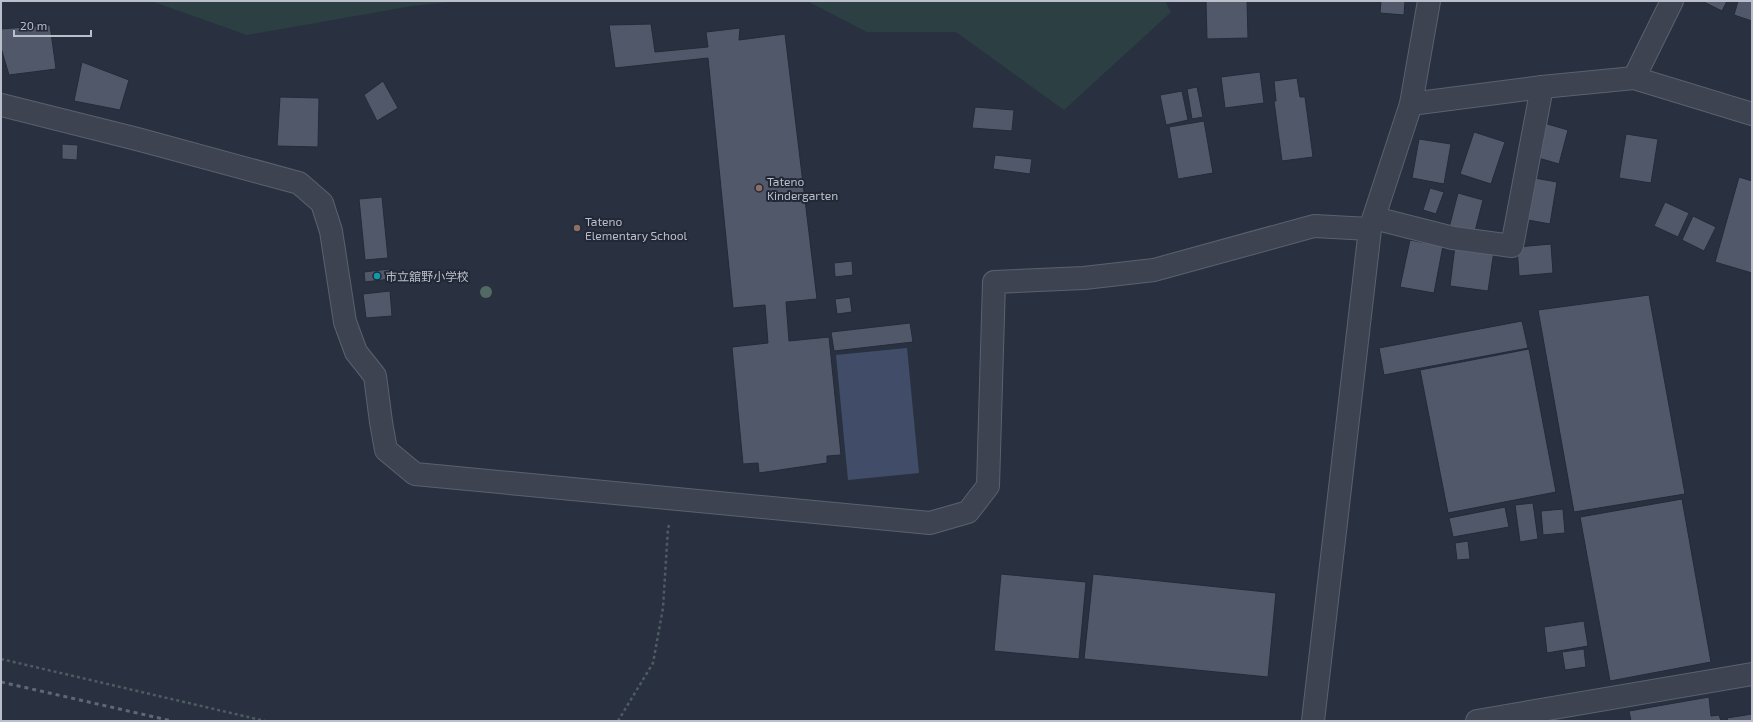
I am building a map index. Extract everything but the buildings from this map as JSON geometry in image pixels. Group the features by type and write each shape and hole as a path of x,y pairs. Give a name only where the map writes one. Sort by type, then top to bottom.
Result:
{"street":[{"path":"1313,721 1372,223 1411,104 1429,1"},
{"path":"1634,78 1672,1"},
{"path":"1411,104 1542,87 1634,78 1752,114"},
{"path":"1,105 137,139 299,184 322,203 331,231 345,322 356,352 375,376 380,422 386,450 414,474 930,524 968,512 988,486 994,282 1084,278 1154,270 1314,226 1372,223 1453,238 1512,246 1542,87"},
{"path":"1477,721 1752,674"}],"path":[{"path":"618,721 653,663 663,608 668,528 680,500"},
{"path":"1,659 265,721"}],"green space":[{"path":"151,1 458,1 412,6 247,35"},
{"path":"807,1 1165,1 1171,12 1064,110 956,32 867,32"}],"water":[{"path":"907,348 919,473 848,480 836,355"}],"railway":[{"path":"1,682 172,721"}],"place":[{"name":"Tateno Kindergarten","path":"759,188"},
{"name":"Tateno Elementary School","path":"577,228"},
{"name":"市立舘野小学校","path":"377,276"}]}
